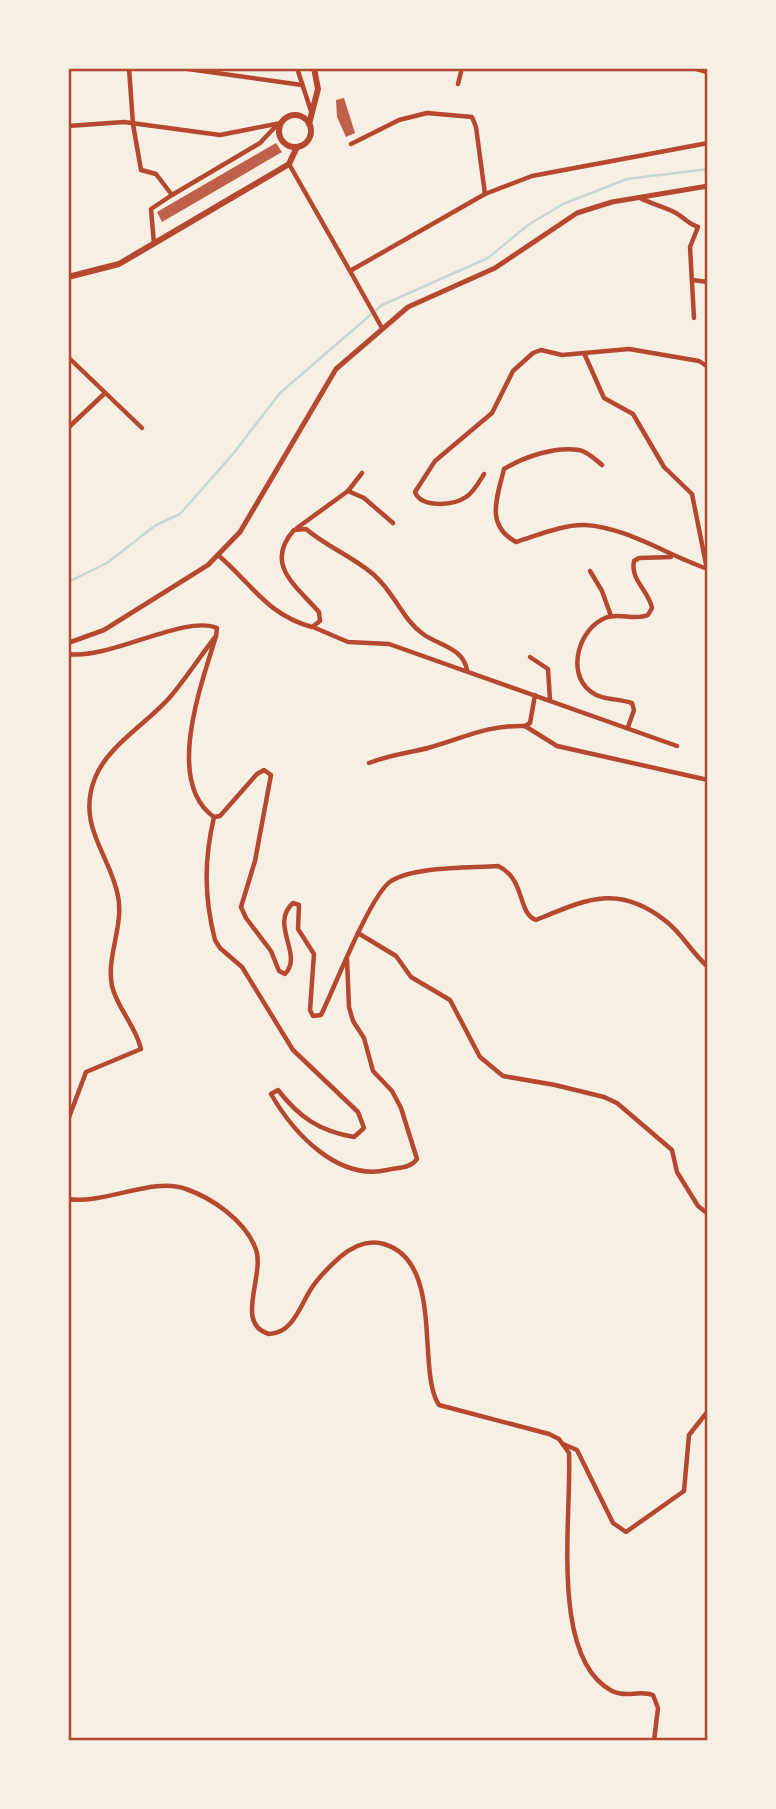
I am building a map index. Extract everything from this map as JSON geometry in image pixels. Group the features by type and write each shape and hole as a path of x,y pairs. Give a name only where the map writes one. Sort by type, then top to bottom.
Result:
{"main road":[{"path":"68,277 110,267 289,164 297,147 309,138 309,124 318,89 314,68"},
{"path":"297,147 290,146 280,137 279,125 295,115 309,124"}],"street":[{"path":"129,68 133,124 141,170 156,174 172,195"},
{"path":"181,68 302,85"},
{"path":"298,68 313,115"},
{"path":"458,84 461,68"},
{"path":"694,68 708,72"},
{"path":"351,144 398,120 427,113 472,117 476,127 485,194"},
{"path":"68,126 133,124 220,135 279,125"},
{"path":"154,244 151,209 260,143 279,125"},
{"path":"350,271 485,194 532,176 708,143"},
{"path":"289,164 382,328"},
{"path":"68,643 104,630 152,603 208,565 240,532 336,369 408,307 495,268 577,213 639,197 708,186"},
{"path":"639,197 656,208 677,213 688,225 698,226 690,247 694,318"},
{"path":"692,280 708,282"},
{"path":"484,474 470,494 452,502 428,503 421,501 415,492 435,461 492,413 504,385 521,363 541,350 562,355 629,349 699,361 708,367"},
{"path":"584,352 604,398 633,414 664,467 692,494 708,569"},
{"path":"68,357 142,428"},
{"path":"69,428 105,393"},
{"path":"602,465 581,450 523,457 504,469 493,516 503,535 516,542 583,525 619,531 672,557 708,569"},
{"path":"312,627 320,621 319,612 281,565 281,547 297,528 348,491 362,473"},
{"path":"348,491 364,498 393,523"},
{"path":"297,528 306,529 374,575 409,621 424,634 459,653 465,660 467,670"},
{"path":"218,555 243,577 264,604 288,620 348,642 389,644 677,746"},
{"path":"628,727 634,710 632,703 605,698 590,691 583,684 577,658 578,647 593,624 611,615 648,615 652,608 650,600 634,576 634,561 639,558 672,557"},
{"path":"590,571 603,591 611,615"},
{"path":"68,654 86,657 187,627 209,625 217,628 189,733 188,762 198,798 214,817"},
{"path":"68,1120 86,1072 141,1049 138,1034 112,987 120,916 118,894 93,835 90,803 95,777 118,746 172,695 216,636"},
{"path":"530,657 548,669 550,700"},
{"path":"525,726 533,713 535,695"},
{"path":"369,763 391,754 451,742 480,729 525,726 557,746 708,780"},
{"path":"214,817 220,816 257,774 264,770 271,775 255,861 241,907 271,951 279,971 285,974 289,970 290,955 284,932 284,919 293,903 299,905 298,929 314,954 310,1010 313,1016 321,1016 358,933 391,881 419,872 498,866 508,871 516,881 530,918 536,920 577,902 614,896 635,902 668,923 690,951 708,967"},
{"path":"214,817 205,853 204,876 215,940 220,948 242,967 293,1050 358,1112 365,1128 354,1138 336,1134 302,1118 278,1090 271,1094 308,1139 342,1167 377,1173 409,1167 417,1159 401,1108 392,1091 373,1071 364,1038 349,1007 347,959"},
{"path":"358,933 396,956 411,976 450,1000 480,1057 503,1076 555,1085 617,1103 672,1150 677,1172 698,1206 708,1214"},
{"path":"68,1199 82,1201 160,1187 183,1187 216,1203 240,1226 256,1247 259,1275 251,1317 257,1328 269,1334 288,1327 312,1287 341,1256 358,1244 370,1241 385,1244 404,1259 420,1288 425,1308 433,1392 439,1405 549,1434 569,1452 569,1619 579,1654 591,1675 610,1690 624,1696 644,1692 653,1695 658,1708 654,1741"},
{"path":"562,1444 577,1450 614,1523 626,1532 684,1491 690,1435 708,1411"}],"building":[{"path":"344,98 355,133 346,137 337,117 336,100"},
{"path":"276,143 282,152 162,222 157,212"}],"waterway":[{"path":"68,582 107,563 156,525 180,514 233,454 280,393 382,305 488,258 528,225 563,204 627,179 708,169"}]}
